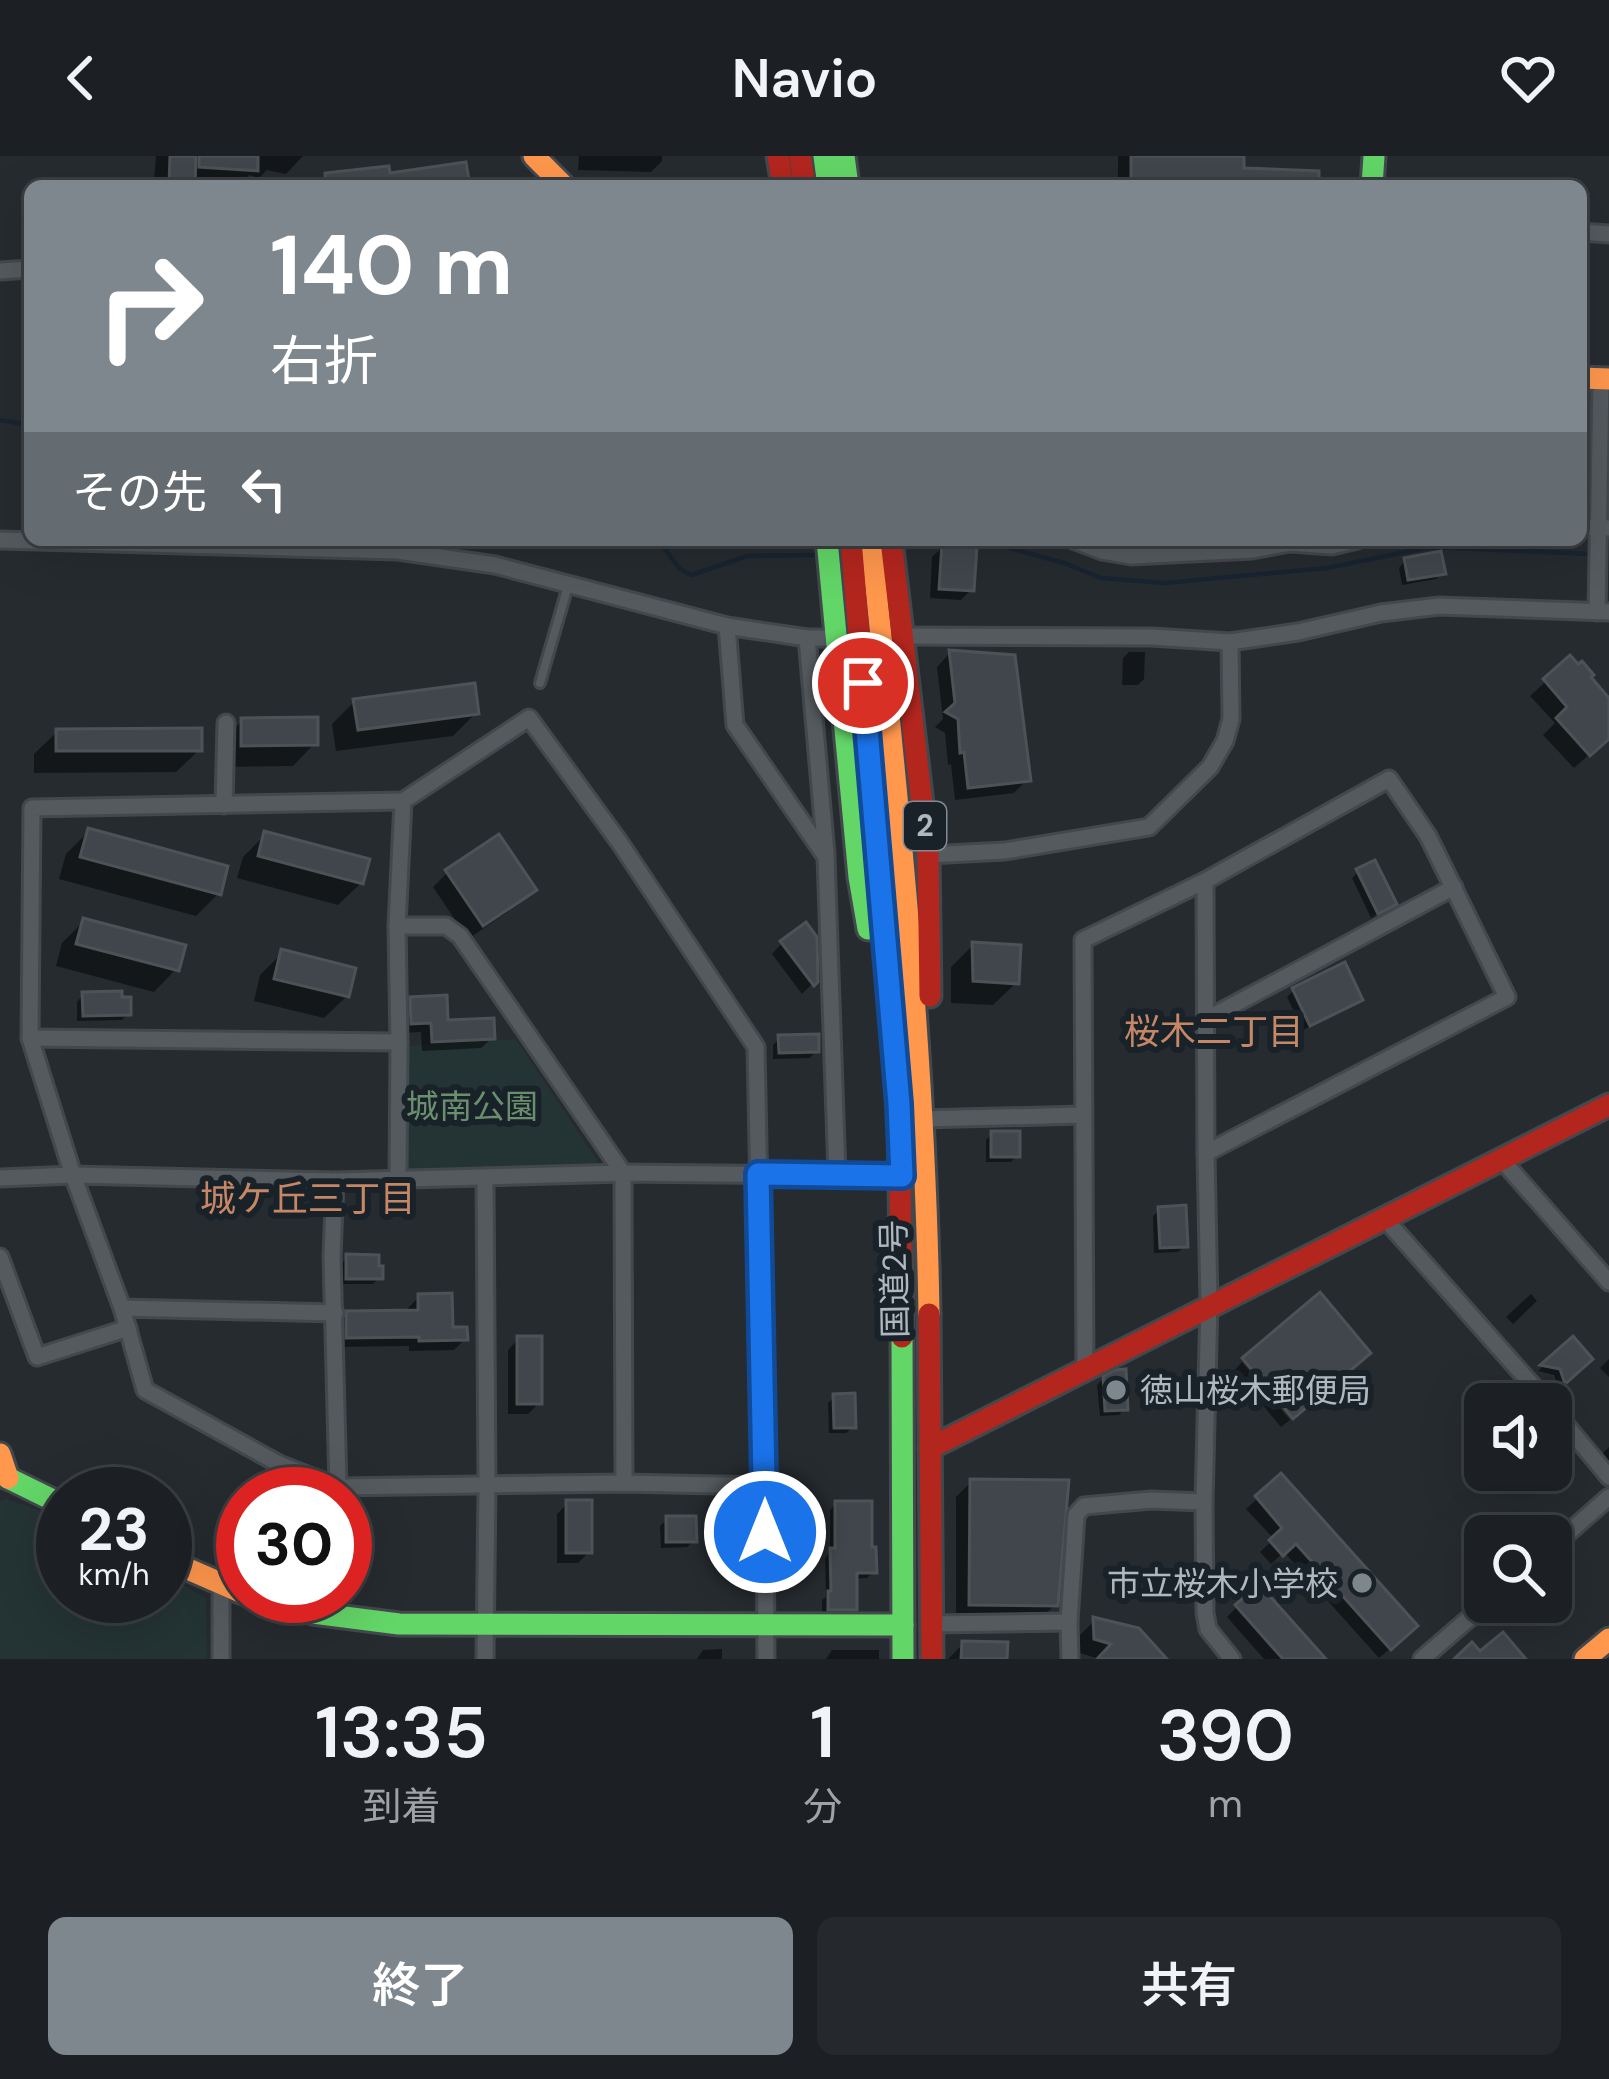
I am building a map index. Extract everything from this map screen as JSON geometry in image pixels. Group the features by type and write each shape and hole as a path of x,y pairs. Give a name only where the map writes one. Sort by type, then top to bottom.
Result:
{"main road":[{"path":"534,156 558,180"},
{"name":"2","path":"828,546 859,877 899,1104"},
{"name":"国道2号","path":"854,546 865,573 903,856 922,1119 932,1659"},
{"name":"国道2号","path":"870,546 865,573 902,1176 903,1659"},
{"name":"2","path":"892,548 928,855 931,1051 920,1095"},
{"path":"930,1448 1609,1105"},
{"path":"0,1454 4,1481 36,1494"},
{"path":"372,1621 903,1625"},
{"path":"1586,1659 1609,1639"}],"street":[{"path":"902,636 1230,642 1438,606 1603,612 1596,528 1597,378"},
{"path":"398,546 495,565 728,626 836,638"},
{"path":"1102,546 1131,556 1216,546"},
{"path":"1230,546 1252,550 1273,546"},
{"path":"728,626 735,725 826,857"},
{"path":"807,638 826,857 837,1174"},
{"path":"928,855 1005,851 1149,827 1210,767 1225,741 1231,719 1230,642"},
{"path":"286,1467 146,1390 30,1038 32,808 403,801 529,718 620,843 756,1046 766,1659"},
{"path":"224,805 226,723"},
{"path":"1085,1368 1083,940 1205,881 1389,779 1428,836 1507,997 1206,1153"},
{"path":"398,1179 403,801"},
{"path":"1205,881 1209,1304 1204,1613 1208,1629 1232,1659"},
{"path":"1205,1020 1454,887"},
{"path":"398,926 446,926 460,936 623,1173 624,1483"},
{"path":"30,1038 399,1042"},
{"path":"922,1119 1083,1115"},
{"path":"1501,1159 1609,1282"},
{"path":"0,1178 73,1175 335,1181 623,1173 902,1176"},
{"path":"485,1177 485,1659"},
{"path":"335,1181 332,1256 338,1467"},
{"path":"1385,1219 1530,1383"},
{"path":"0,1256 37,1357 128,1328"},
{"path":"122,1308 335,1313"},
{"path":"1572,1432 1609,1477"},
{"path":"372,1486 765,1486"},
{"path":"1572,1529 1609,1497"},
{"path":"1070,1659 1076,1515 1084,1506 1151,1500 1204,1502"},
{"path":"931,1624 1069,1622"},
{"path":"221,1623 221,1659"},
{"path":"1422,1659 1464,1623"}],"lane":[{"path":"540,683 569,583"}],"green space":[{"name":"城南公園","path":"516,1039 600,1165 407,1170 407,1046"},
{"path":"0,1501 36,1509 36,1623 192,1623 192,1590 206,1598 207,1659 0,1659"}],"building":[{"path":"170,156 196,156 195,180 169,180"},
{"path":"199,156 258,156 258,171 199,167"},
{"path":"1131,156 1244,156 1244,168 1319,171 1319,180 1131,180"},
{"path":"466,162 469,180 326,180 325,173 389,166 390,173"},
{"path":"942,546 977,546 974,591 939,589"},
{"path":"1441,551 1446,574 1408,580 1404,558"},
{"path":"949,650 1015,655 1031,781 968,788 958,719 945,712 955,703"},
{"path":"1570,655 1578,664 1582,661 1609,698 1609,739 1590,756 1556,718 1567,707 1543,679"},
{"path":"475,683 479,714 358,730 353,699"},
{"path":"318,717 318,745 241,746 241,718"},
{"path":"202,728 202,751 56,751 56,729"},
{"path":"88,828 228,866 221,895 80,857"},
{"path":"264,831 370,859 363,884 258,856"},
{"path":"499,834 537,890 483,926 445,870"},
{"path":"1375,860 1397,904 1378,914 1356,869"},
{"path":"83,918 186,945 179,971 76,944"},
{"path":"806,922 817,937 818,982 814,986 780,941"},
{"path":"972,942 1021,945 1019,984 973,981"},
{"path":"281,949 356,968 349,997 274,979"},
{"path":"1345,962 1363,1000 1310,1026 1292,988"},
{"path":"122,991 122,997 131,997 131,1015 83,1016 82,992"},
{"path":"447,995 448,1020 494,1018 495,1039 432,1042 431,1023 411,1024 410,997"},
{"path":"819,1034 819,1052 779,1053 778,1035"},
{"path":"991,1131 1020,1131 1020,1157 991,1157"},
{"path":"1186,1205 1188,1247 1160,1248 1158,1207"},
{"path":"346,1254 379,1255 383,1279 346,1279"},
{"path":"1320,1292 1371,1353 1293,1419 1242,1358"},
{"path":"452,1293 453,1327 467,1327 468,1340 346,1338 346,1311 418,1310 418,1294"},
{"path":"517,1336 542,1336 542,1404 517,1404"},
{"path":"1573,1336 1593,1359 1566,1383 1560,1369 1540,1365"},
{"path":"1126,1369 1128,1410 1105,1411 1103,1376"},
{"path":"855,1393 856,1428 834,1428 833,1394"},
{"path":"1281,1473 1418,1626 1391,1650 1296,1544 1283,1556 1269,1540 1282,1528 1255,1496"},
{"path":"970,1479 1069,1480 1058,1606 969,1605"},
{"path":"566,1500 592,1500 592,1553 566,1553"},
{"path":"835,1501 872,1501 877,1573 857,1573 857,1610 828,1610"},
{"path":"666,1516 696,1516 697,1542 666,1542"},
{"path":"1259,1584 1326,1659 1283,1659 1235,1605"},
{"path":"1093,1617 1139,1628 1167,1659 1097,1659 1111,1644 1094,1639"},
{"path":"1503,1632 1526,1659 1454,1659 1472,1642 1480,1651"},
{"path":"962,1641 1008,1642 1007,1659 961,1659"}],"waterway":[{"path":"0,420 24,424"},
{"path":"663,546 680,569 691,575 747,556 818,555"},
{"path":"1002,546 1101,578 1165,583 1327,568 1430,547 1591,554"}],"traffic: fast":[{"path":"824,156 827,180"},
{"path":"844,156 847,180"},
{"path":"1372,180 1374,156"},
{"path":"828,546 868,929"},
{"path":"902,1337 903,1659"},
{"path":"8,1478 36,1492"},
{"path":"372,1621 903,1625"}],"traffic: slow":[{"path":"534,156 558,180"},
{"path":"1587,378 1609,379"},
{"path":"872,546 916,1023 929,1314"},
{"path":"0,1454 8,1478"},
{"path":"192,1571 216,1581"},
{"path":"1585,1659 1609,1639"}],"traffic: jam":[{"path":"778,156 782,180"},
{"path":"800,156 804,180"},
{"path":"852,546 899,1104 902,1337"},
{"path":"892,546 928,855 930,996"},
{"path":"930,1448 1609,1105"},
{"path":"929,1314 932,1659"}],"place":[{"name":"徳山桜木郵便局","path":"1116,1390"},
{"name":"市立桜木小学校","path":"1362,1583"}],"district":[{"name":"桜木二丁目","path":"1214,1031"},
{"name":"城ケ丘三丁目","path":"308,1198"}],"route":[{"path":"765,1532 758,1174 902,1176 863,683"}]}
